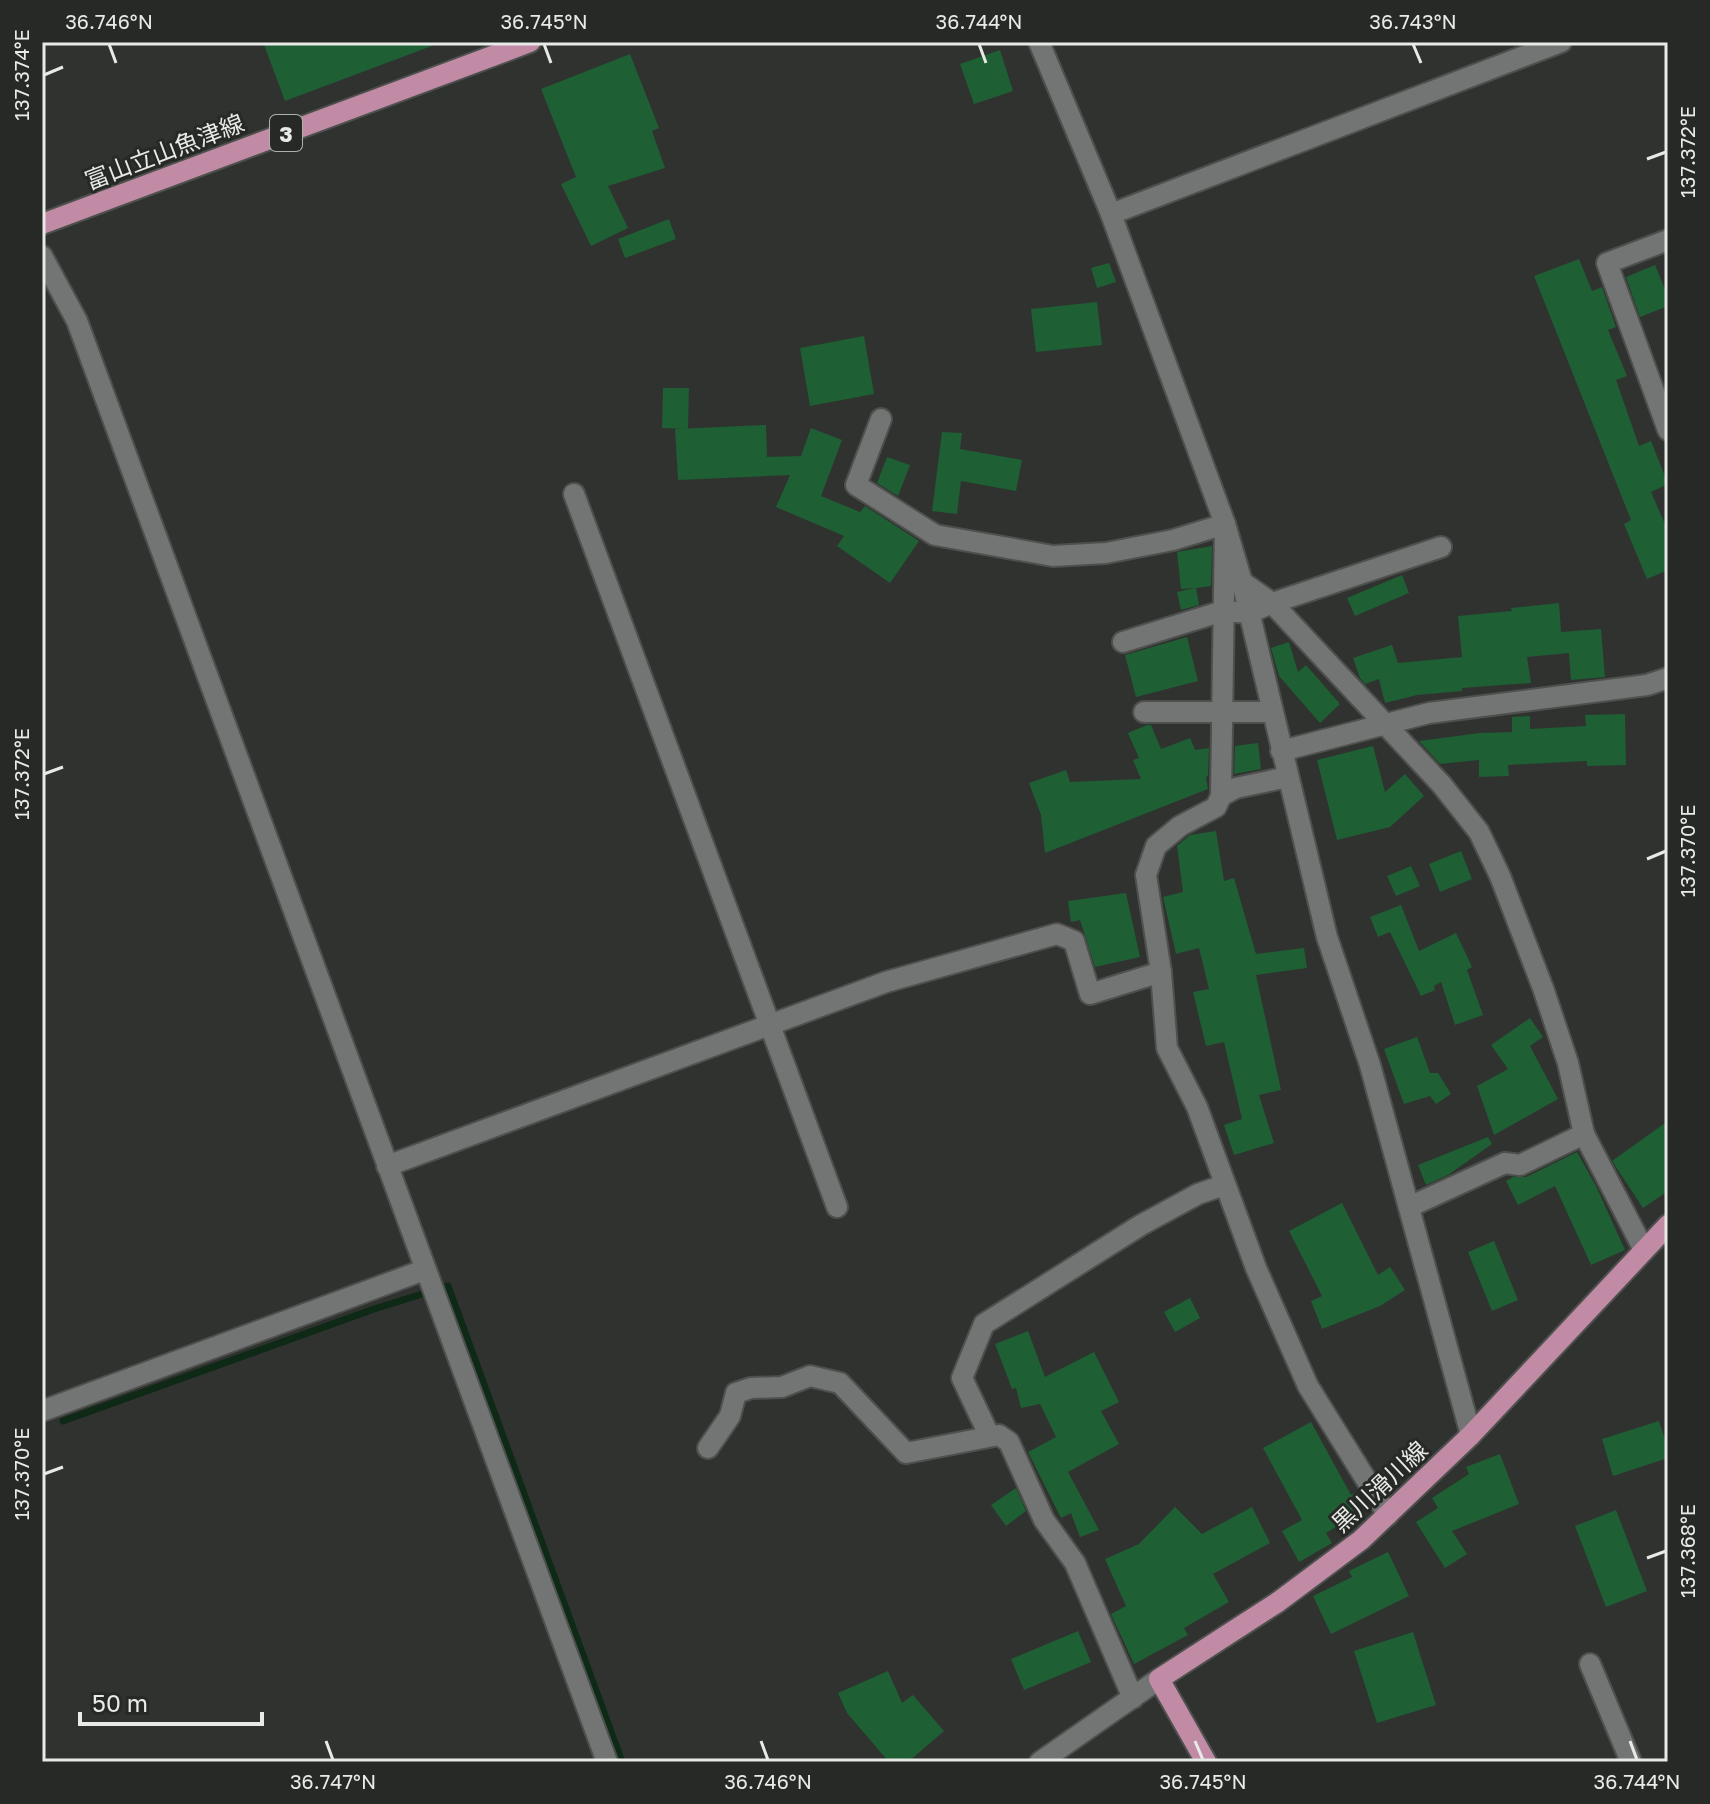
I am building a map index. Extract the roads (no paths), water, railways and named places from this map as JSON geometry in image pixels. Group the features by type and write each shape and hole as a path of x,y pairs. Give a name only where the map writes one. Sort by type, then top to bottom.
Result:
{"main road":[{"name":"富山立山魚津線","path":"42,224 530,42"},
{"name":"黒川滑川線","path":"1159,1679 1278,1602 1361,1540 1471,1435 1668,1225"},
{"path":"1159,1679 1206,1762"}],"street":[{"path":"1039,42 1111,214 1225,524 1242,582 1327,937 1370,1065 1471,1435"},
{"path":"1111,214 1561,42"},
{"path":"1668,240 1607,263 1660,382 1668,430"},
{"path":"42,256 77,321 607,1762"},
{"path":"881,419 856,485 935,535 1053,556 1106,553 1173,540 1225,524"},
{"path":"574,494 837,1207"},
{"path":"1225,524 1221,796 1216,807 1180,826 1156,846 1146,875 1161,972 1167,1048 1197,1107 1256,1268 1308,1386 1388,1515"},
{"path":"1123,642 1223,611 1249,613 1441,547"},
{"path":"1242,582 1272,603 1442,785 1479,832 1500,876 1543,988 1568,1063 1584,1134 1644,1250"},
{"path":"1281,751 1429,713 1647,685 1668,678"},
{"path":"1144,712 1272,712"},
{"path":"1221,796 1236,788 1288,777"},
{"path":"387,1166 886,982 1057,934 1074,941 1090,994 1161,972"},
{"path":"1409,1207 1505,1163 1520,1165 1584,1134"},
{"path":"989,1435 962,1378 984,1324 1141,1225 1198,1194 1224,1185"},
{"path":"42,1411 424,1270"},
{"path":"708,1448 730,1416 736,1393 751,1388 782,1387 810,1376 840,1383 906,1453 999,1435 1009,1442 1044,1520 1075,1563 1133,1698"},
{"path":"1590,1664 1631,1762"},
{"path":"1040,1762 1159,1679"}],"waterway":[{"path":"63,1421 374,1309 448,1286 622,1762"}]}
